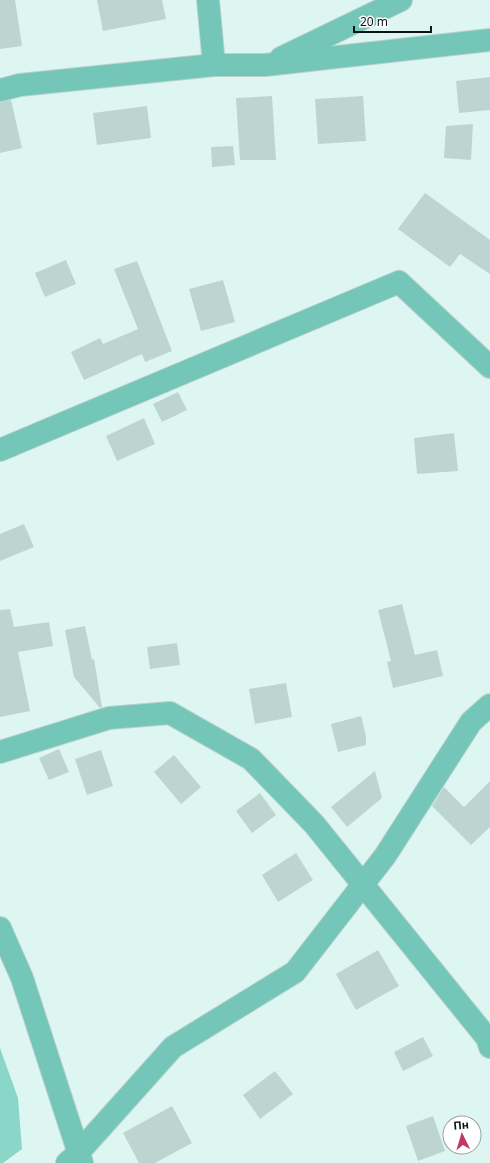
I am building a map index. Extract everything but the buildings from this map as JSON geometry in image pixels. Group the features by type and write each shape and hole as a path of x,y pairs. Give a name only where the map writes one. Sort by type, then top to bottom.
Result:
{"street":[{"path":"208,0 214,65"},
{"path":"265,65 401,0"},
{"path":"0,90 20,85 214,65 265,65 490,40"},
{"path":"0,450 399,282 490,367"},
{"path":"76,1159 173,1047 295,972 385,856 471,722 490,704"},
{"path":"0,752 109,718 170,713 251,759 314,824 487,1038 490,1047"},
{"path":"0,928 22,978 76,1159"}],"green space":[{"path":"0,1048 18,1098 22,1149 3,1163 0,1163"}]}
